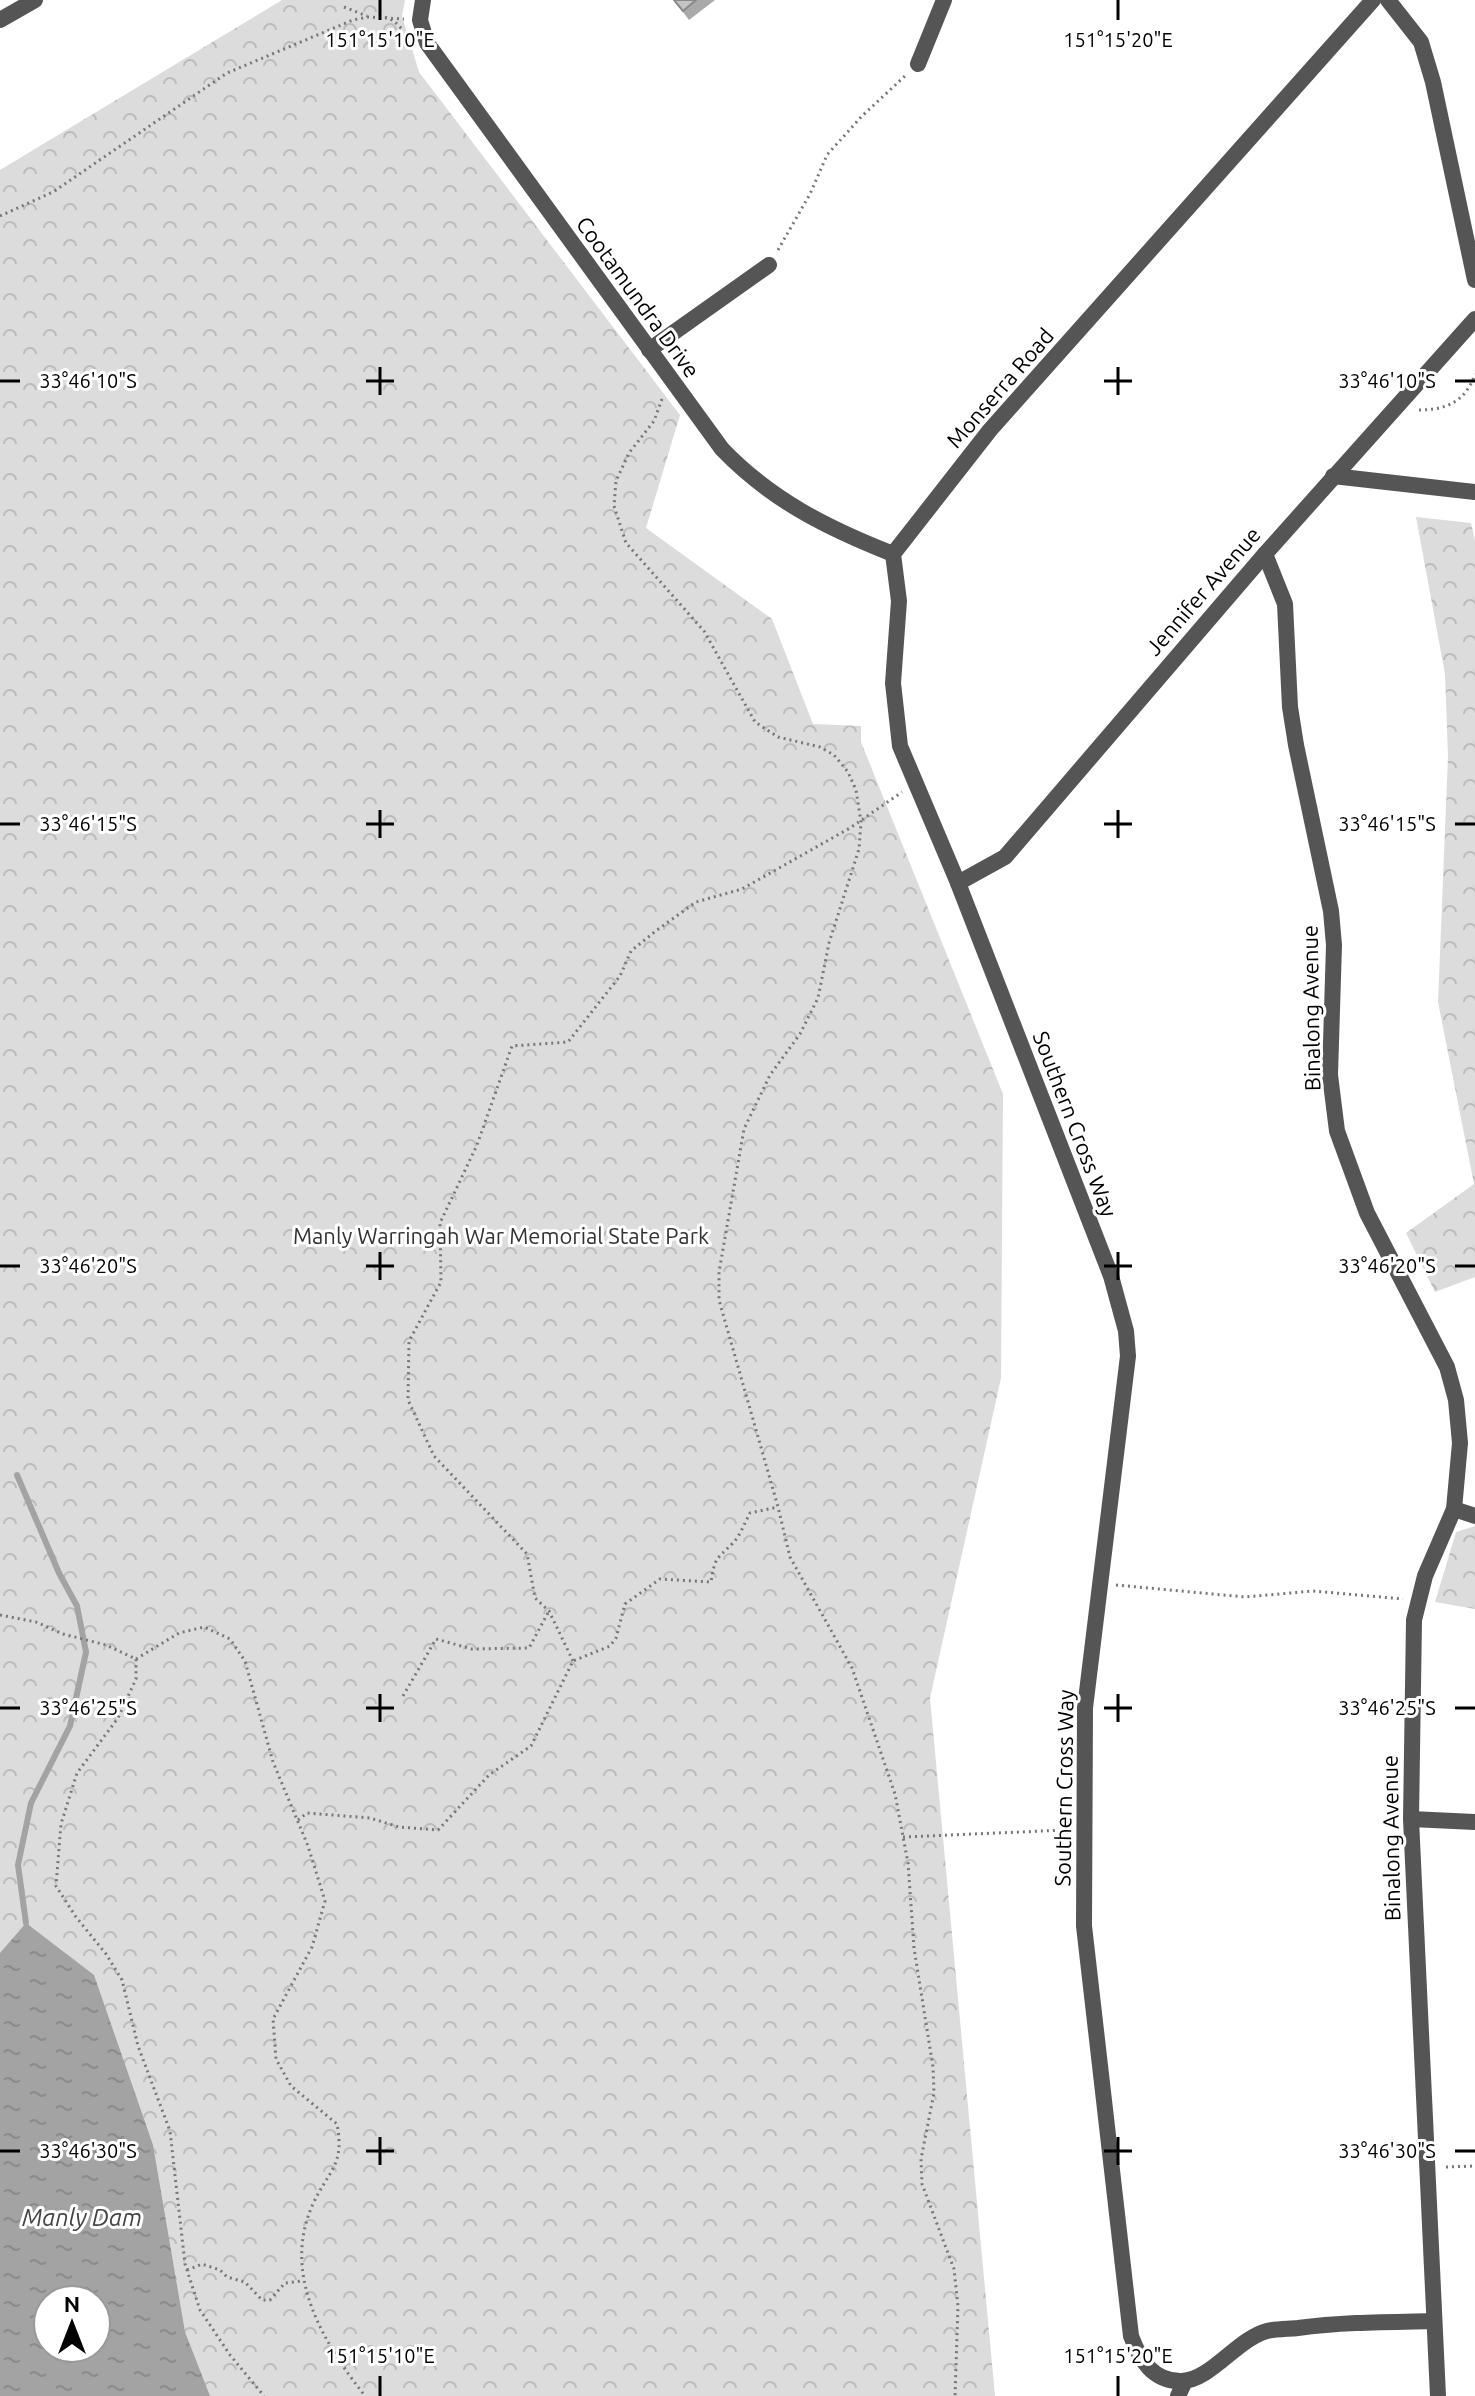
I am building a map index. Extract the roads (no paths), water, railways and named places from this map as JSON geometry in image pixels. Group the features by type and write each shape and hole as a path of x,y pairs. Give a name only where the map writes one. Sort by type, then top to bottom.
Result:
{"street":[{"path":"0,20 35,0"},
{"name":"Cootamundra Drive","path":"423,0 420,20 427,43 722,449 748,476 797,509 837,532 893,554"},
{"path":"918,64 944,0"},
{"name":"Monserra Road","path":"893,554 990,430 1373,0"},
{"path":"1388,0 1421,42 1433,82 1475,280"},
{"path":"649,350 769,265"},
{"name":"Jennifer Avenue","path":"958,883 1005,857 1333,476 1475,319"},
{"path":"1333,476 1475,492"},
{"path":"893,554 899,601 895,695 900,746 958,883"},
{"name":"Binalong Avenue","path":"1265,554 1285,604 1290,707 1331,911 1334,945 1330,1075 1337,1131 1367,1213 1447,1367 1456,1400 1460,1443 1454,1509 1425,1576 1414,1620 1411,1819 1438,2396"},
{"name":"Southern Cross Way","path":"958,883 1111,1276 1126,1331 1128,1356 1085,1708 1084,1926 1131,2336 1140,2359 1181,2389 1240,2345 1266,2331 1322,2324 1434,2321"},
{"path":"1454,1509 1475,1516"},
{"path":"1411,1819 1475,1822"}],"water":[{"name":"Manly Dam","path":"26,1923 94,1975 153,2145 185,2332 210,2396 0,2396 0,1953"}],"waterway":[{"path":"17,1475 59,1573 77,1606 86,1652 70,1726 31,1803 18,1865 26,1923"}],"park label":[{"name":"Manly Warringah War Memorial State Park","path":"501,1236"}]}
